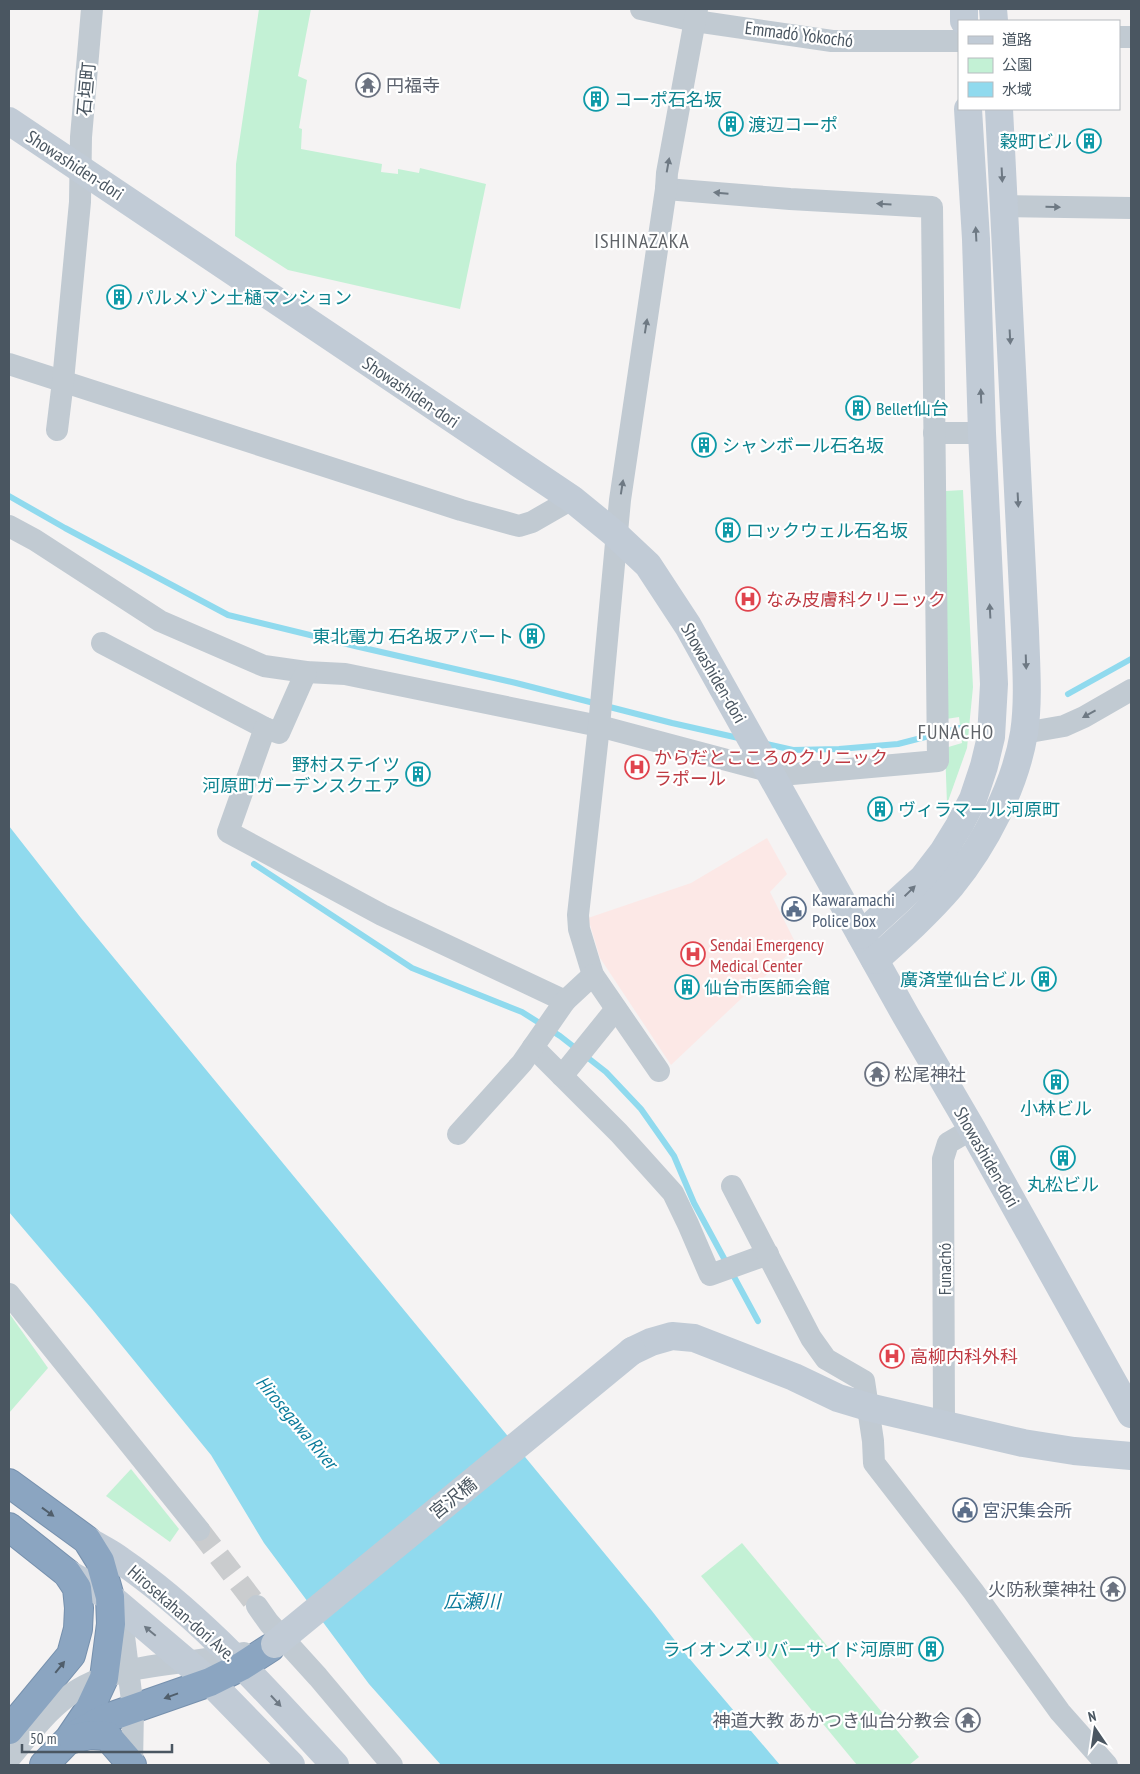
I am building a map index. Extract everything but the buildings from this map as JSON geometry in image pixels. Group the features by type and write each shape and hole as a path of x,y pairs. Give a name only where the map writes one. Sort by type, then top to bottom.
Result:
{"highway":[{"name":"Hirosekahan-dori Ave.","path":"9,1483 87,1540"},
{"name":"Hirosekahan-dori Ave.","path":"9,1527 67,1573"},
{"path":"44,1765 69,1739 116,1675 110,1597 100,1560 87,1540"},
{"path":"28,1727 71,1655 78,1629 79,1608 77,1588 67,1573"},
{"path":"69,1739 104,1719 210,1682 238,1661 265,1628"},
{"path":"69,1739 90,1735 107,1736 132,1765"}],"street":[{"name":"石垣町","path":"57,430 80,202 80,168 92,9"},
{"name":"Emmadó Yokochó","path":"641,9 696,15 832,41 958,41"},
{"path":"659,1071 593,975 579,929 578,915 620,500 667,173 696,15"},
{"path":"861,934 923,878 943,852 973,799 992,737 994,684 982,433 976,239 968,110"},
{"path":"875,960 915,924 951,886 976,849 996,815 1016,766 1024,733 1026,697 1025,641 999,110"},
{"name":"Showashiden-dori","path":"9,121 572,499 616,535 648,566 688,626 1131,1414"},
{"path":"9,526 35,540 160,621 264,666 306,672 345,674 599,721 764,763 792,774 938,761 932,207 790,199 666,189"},
{"path":"1004,206 1131,208"},
{"path":"9,364 63,380 290,456 461,510 519,526 532,522 572,499"},
{"path":"934,433 982,433"},
{"path":"102,643 265,728 279,733 306,672"},
{"path":"1024,733 1064,726 1084,717 1131,690"},
{"path":"265,728 228,832 382,915 561,1007"},
{"path":"458,1134 522,1063 561,1007 593,975"},
{"path":"562,1076 616,1009"},
{"path":"536,1042 562,1076 619,1132 674,1193 710,1275 760,1257"},
{"name":"Funachó","path":"944,1424 944,1159 948,1143 972,1129"},
{"path":"732,1186 760,1257 811,1338 826,1359 864,1381 874,1463 973,1591 1060,1712 1107,1765"},
{"path":"9,1294 199,1530"},
{"name":"宮沢橋","path":"265,1628 632,1351 651,1342 672,1336 694,1338 794,1377 838,1398 868,1407 1024,1443 1074,1451 1131,1456"},
{"name":"Hirosekahan-dori Ave.","path":"87,1540 120,1559 174,1601 238,1661 335,1765"},
{"name":"Hirosekahan-dori Ave.","path":"67,1573 110,1597 187,1662 210,1682 291,1765"},
{"path":"265,1628 392,1765"},
{"path":"9,1759 28,1727 67,1697 116,1675 187,1662 238,1661"},
{"path":"116,1675 133,1709 132,1765"}],"shaded area":[{"name":"Sendai Emergency Medical Center","path":"767,838 787,874 770,892 797,946 671,1065 600,958 588,918 691,883"}],"green space":[{"path":"259,9 311,9 298,76 307,80 299,128 302,129 301,149 382,164 381,172 398,174 398,169 419,173 420,168 486,184 460,309 288,270 235,236 236,164"},
{"path":"963,490 973,687 967,748 947,804 945,748 962,743 959,717 946,719 946,491"},
{"path":"9,1313 48,1368 9,1413"},
{"path":"131,1469 179,1529 170,1542 106,1496"},
{"path":"742,1543 919,1757 909,1765 857,1765 701,1576"}],"water":[{"name":"広瀬川","path":"9,826 81,918 683,1651 780,1765 441,1765 369,1684 264,1543 211,1455 92,1309 9,1212"}],"waterway":[{"path":"9,496 228,615 743,739"},
{"path":"1068,694 1131,659"},
{"path":"762,743 793,750 839,749 898,744 960,728"},
{"path":"254,864 412,968 522,1012 560,1036 606,1072 641,1109 674,1156 694,1203 758,1321"}],"tunnel":[{"path":"199,1530 257,1606"}],"place":[{"name":"円福寺","path":"368,85"},
{"name":"コーポ石名坂","path":"596,99"},
{"name":"渡辺コーポ","path":"731,124"},
{"name":"穀町ビル","path":"1089,141"},
{"name":"パルメゾン土樋マンション","path":"119,297"},
{"name":"Bellet仙台","path":"858,408"},
{"name":"シャンボール石名坂","path":"704,445"},
{"name":"ロックウェル石名坂","path":"728,530"},
{"name":"なみ皮膚科クリニック","path":"748,599"},
{"name":"東北電力 石名坂アパート","path":"532,636"},
{"name":"からだとこころのクリニック ラポール","path":"637,767"},
{"name":"野村ステイツ 河原町ガーデンスクエア","path":"418,774"},
{"name":"ヴィラマール河原町","path":"880,809"},
{"name":"Kawaramachi Police Box","path":"794,909"},
{"name":"Sendai Emergency Medical Center","path":"693,954"},
{"name":"廣済堂仙台ビル","path":"1044,979"},
{"name":"仙台市医師会館","path":"687,987"},
{"name":"松尾神社","path":"877,1074"},
{"name":"小林ビル","path":"1056,1082"},
{"name":"丸松ビル","path":"1063,1158"},
{"name":"高柳内科外科","path":"892,1356"},
{"name":"宮沢集会所","path":"965,1510"},
{"name":"火防秋葉神社","path":"1113,1589"},
{"name":"ライオンズリバーサイド河原町","path":"931,1649"},
{"name":"神道大教 あかつき仙台分教会","path":"968,1720"}],"district":[{"name":"ISHINAZAKA","path":"642,241"},
{"name":"FUNACHO","path":"956,732"}],"water label":[{"name":"Hirosegawa River","path":"297,1422"}]}
